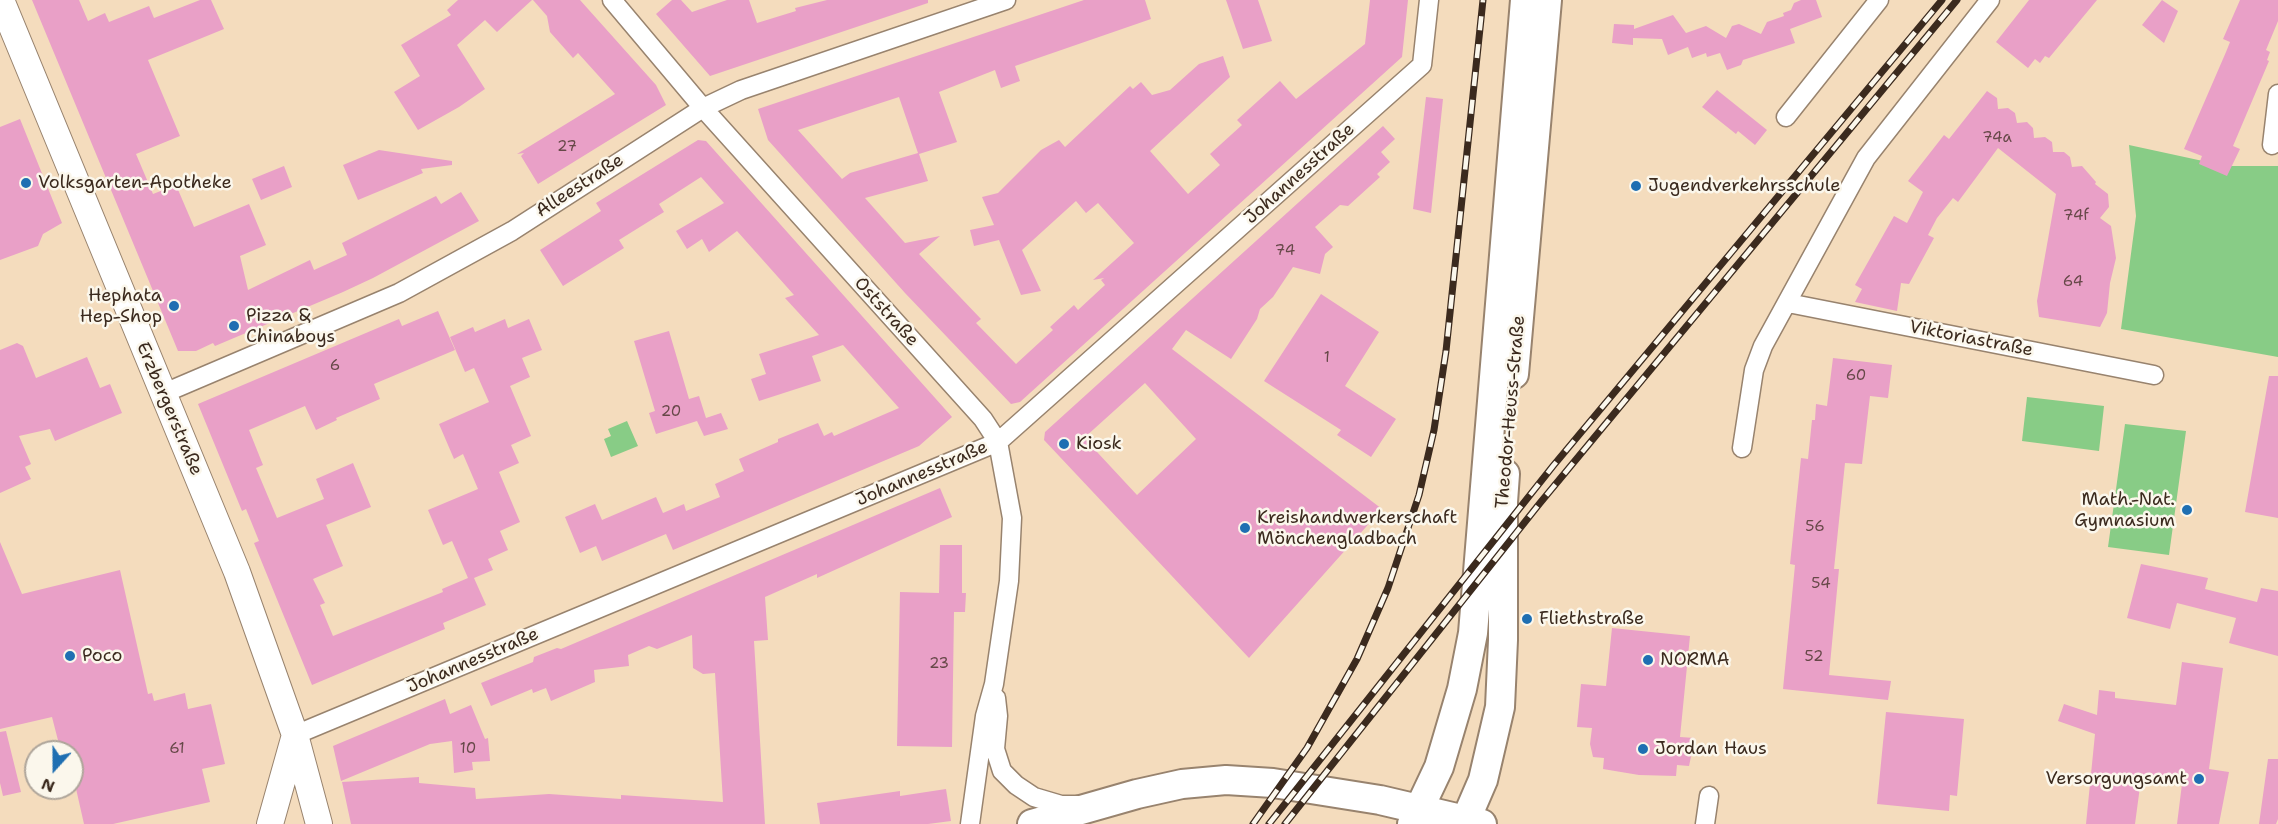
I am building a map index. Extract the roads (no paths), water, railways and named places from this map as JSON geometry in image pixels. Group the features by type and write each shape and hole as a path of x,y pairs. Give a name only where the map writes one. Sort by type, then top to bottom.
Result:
{"main road":[{"name":"Erzbergerstraße","path":"0,0 237,572 295,735 320,824"},
{"name":"Theodor-Heuss-Straße","path":"1417,817 1448,740 1462,689 1473,633 1525,0"},
{"name":"Theodor-Heuss-Straße","path":"1469,823 1483,780 1500,707 1503,640 1503,501 1547,0"},
{"path":"270,824 295,735"},
{"path":"1032,824 1182,784 1226,780 1273,783 1417,817 1469,823"}],"street":[{"name":"Oststraße","path":"612,0 703,108 982,419 999,442 1012,518 1009,581 994,684 985,716 970,824"},
{"name":"Alleestraße","path":"162,394 399,293 512,231 703,108 741,90 1006,0"},
{"name":"Johannesstraße","path":"295,735 999,442 1422,65 1429,0"},
{"path":"1786,117 1879,0"},
{"path":"1742,448 1754,370 1763,346 1866,158 1990,0"},
{"path":"2272,145 2278,94"},
{"name":"Viktoriastraße","path":"1788,303 2154,375"},
{"name":"Oststraße","path":"994,684 998,716 995,749 1002,771 1016,785 1034,797 1061,805 1095,806"},
{"path":"1705,824 1709,796"}],"railway":[{"path":"1253,824 1307,748 1357,659 1388,588 1419,495 1434,430 1446,351 1483,0"},
{"path":"1269,824 1553,466 1942,0"},
{"path":"1285,824 1540,503 1957,0"}],"place":[{"name":"Volksgarten-Apotheke","path":"26,183"},
{"name":"Jugendverkehrsschule","path":"1636,186"},
{"name":"Hephata Hep-Shop","path":"174,306"},
{"name":"Pizza & Chinaboys","path":"234,326"},
{"name":"Kiosk","path":"1064,444"},
{"name":"Math.-Nat. Gymnasium","path":"2187,510"},
{"name":"Kreishandwerkerschaft Mönchengladbach","path":"1245,528"},
{"name":"Fliethstraße","path":"1527,619"},
{"name":"Poco","path":"70,656"},
{"name":"NORMA","path":"1648,660"},
{"name":"Jordan Haus","path":"1643,749"},
{"name":"Versorgungsamt","path":"2199,779"}]}
